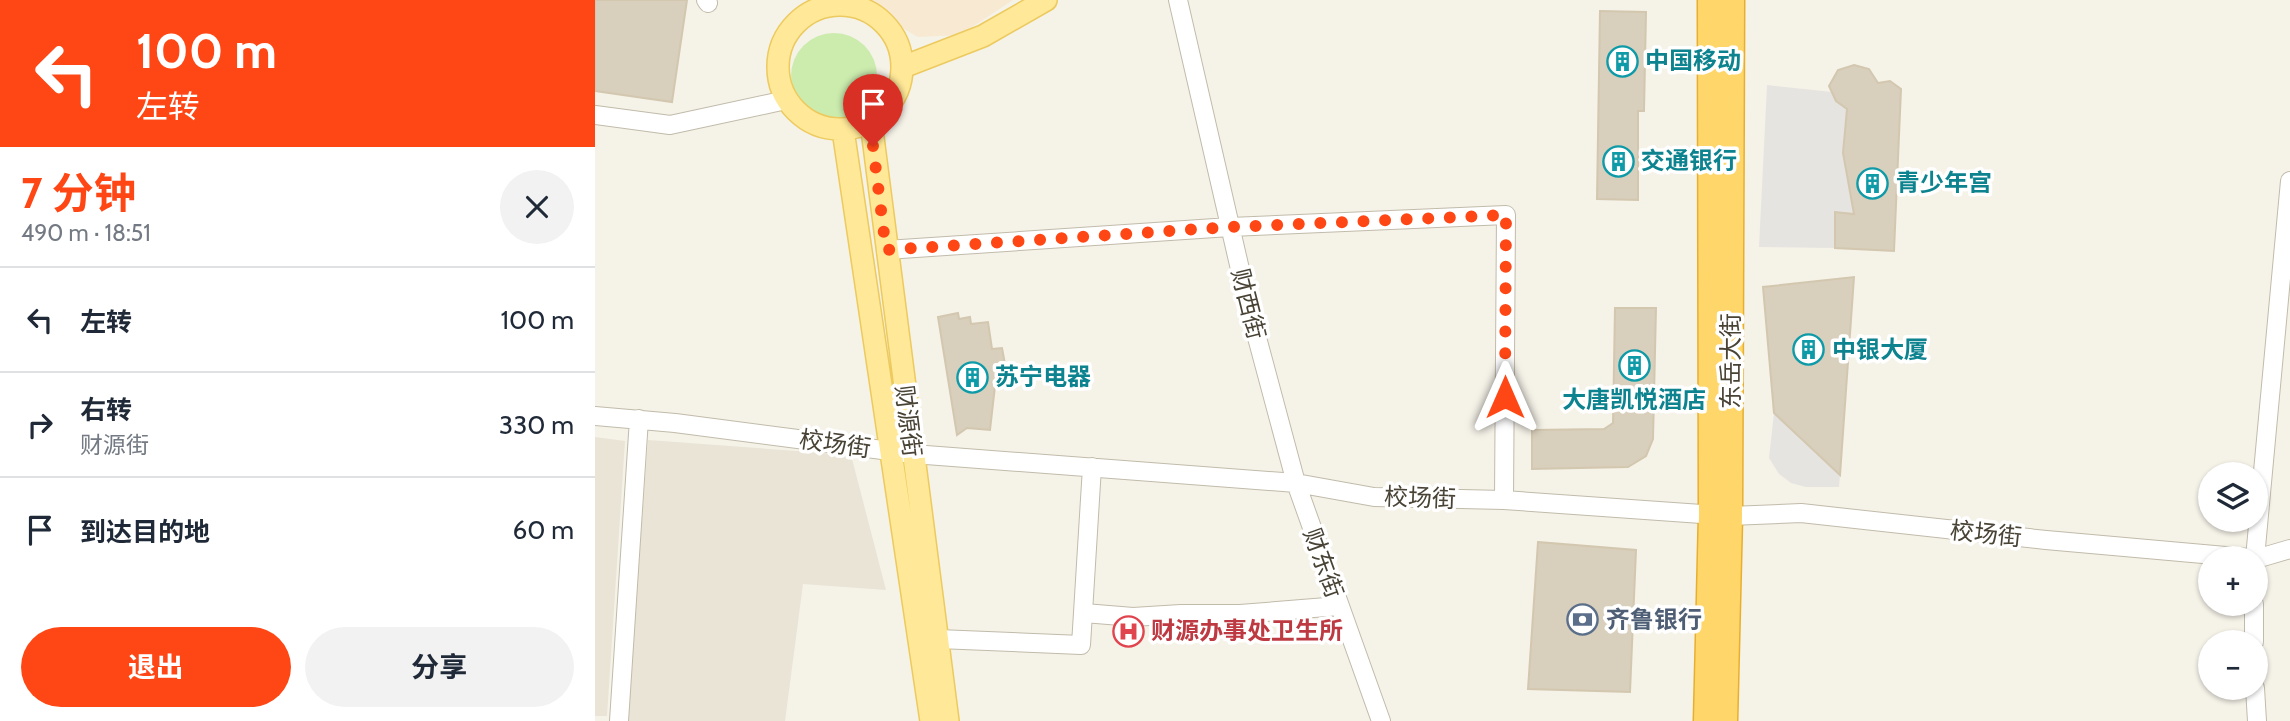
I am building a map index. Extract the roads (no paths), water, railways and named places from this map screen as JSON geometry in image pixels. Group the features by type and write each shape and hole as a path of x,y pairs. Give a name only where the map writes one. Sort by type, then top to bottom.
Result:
{"highway":[{"name":"东岳大街","path":"1710,0 1725,721"},
{"name":"东岳大街","path":"1706,721 1721,515 1732,0"}],"main road":[{"path":"902,66 983,36 1046,0"},
{"path":"833,5 854,6 874,14 889,29 899,47 902,66 899,87 890,105 871,122 843,130 817,126 799,116 786,100 778,81 777,61 783,40 805,9 813,10 833,5"},
{"name":"财源街","path":"871,122 948,721"},
{"name":"财源街","path":"843,130 931,721"}],"street":[{"name":"财西街","path":"1178,0 1248,304 1296,484"},
{"path":"595,115 670,125 786,100"},
{"path":"2256,546 2290,181"},
{"path":"886,250 1230,227 1506,215 1504,500"},
{"name":"校场街","path":"595,416 639,419 912,454 1296,484 1374,497 1504,500 1721,515 1801,513 2198,554"},
{"path":"619,721 639,419"},
{"path":"938,639 1081,645 1092,467"},
{"name":"财东街","path":"1296,484 1381,721"},
{"path":"2268,555 2290,549"},
{"path":"1084,612 1133,617 1240,614 1339,606"},
{"path":"2256,700 2257,721"}],"place":[{"name":"中国移动","path":"1622,61"},
{"name":"交通银行","path":"1618,161"},
{"name":"青少年宫","path":"1873,183"},
{"name":"中银大厦","path":"1809,350"},
{"name":"大唐凯悦酒店","path":"1634,366"},
{"name":"苏宁电器","path":"972,377"},
{"name":"齐鲁银行","path":"1583,620"},
{"name":"财源办事处卫生所","path":"1128,631"}]}
